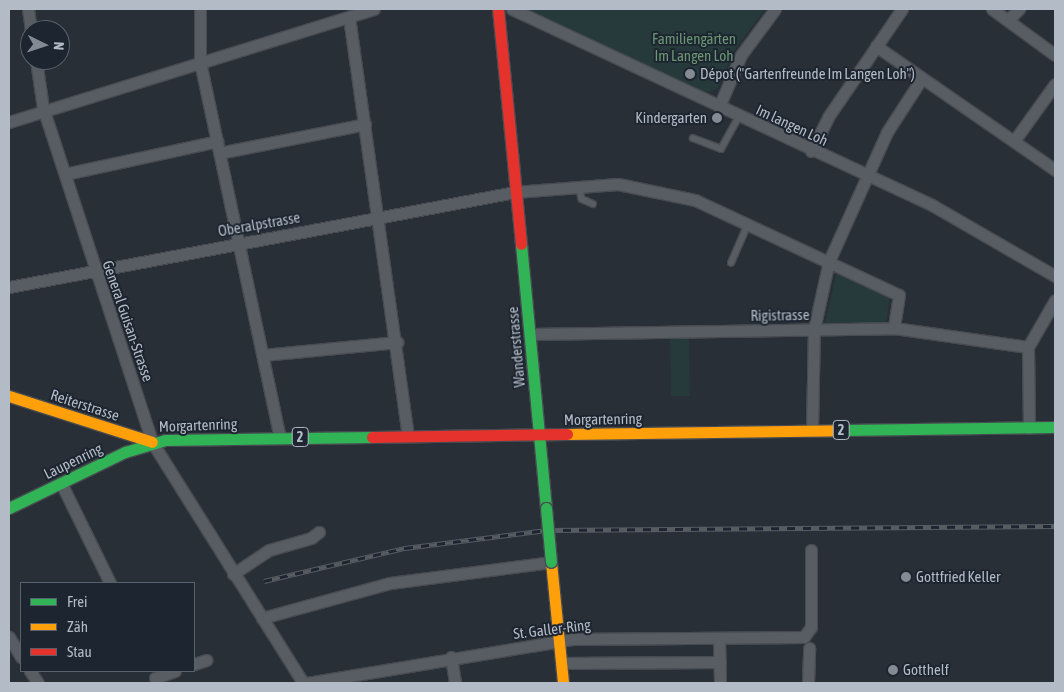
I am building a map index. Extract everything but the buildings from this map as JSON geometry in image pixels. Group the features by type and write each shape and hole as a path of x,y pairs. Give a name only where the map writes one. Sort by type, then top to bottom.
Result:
{"main road":[{"name":"Wanderstrasse","path":"498,9 515,192 531,334 563,683"},
{"name":"Reiterstrasse","path":"9,396 152,442"},
{"name":"Morgartenring","path":"152,442 408,435 539,435 1055,427"},
{"name":"Laupenring","path":"9,508 152,442"}],"street":[{"path":"200,9 200,62 280,438"},
{"path":"9,122 43,108 374,9"},
{"name":"Im langen Loh","path":"512,9 932,206 1055,276"},
{"path":"719,107 741,55 775,9"},
{"path":"811,150 876,46 902,9"},
{"path":"992,9 1055,55"},
{"path":"1008,20 1019,9"},
{"path":"349,17 397,342 408,435"},
{"path":"876,46 1055,170"},
{"name":"General Guisan-Strasse","path":"37,70 43,108 94,270 152,442 303,683"},
{"path":"812,430 814,329 829,262 887,132 922,78"},
{"path":"1014,141 1055,84"},
{"path":"220,153 365,124"},
{"path":"65,174 217,141"},
{"name":"Oberalpstrasse","path":"9,287 515,192 579,185 618,184 661,190 748,224 899,295 894,328"},
{"path":"1029,428 1028,347 1055,300"},
{"name":"Rigistrasse","path":"531,334 894,328 1028,347"},
{"path":"263,355 397,342"},
{"path":"61,483 110,582"},
{"path":"233,574 269,550 311,538 319,532"},
{"name":"St. Galler-Ring","path":"307,683 451,657 558,642 804,637 811,627 811,550"},
{"path":"262,618 390,583 551,562"},
{"path":"9,637 20,654"},
{"path":"719,638 720,683"},
{"path":"808,683 809,648"},
{"path":"451,657 455,683"},
{"path":"195,664 206,660"},
{"path":"561,663 720,662"},
{"path":"31,672 38,683"},
{"path":"155,677 172,672"}],"lane":[{"path":"693,138 716,149 725,147 739,116"},
{"path":"579,185 582,199 593,204"},
{"path":"732,263 748,224"}],"green space":[{"name":"Familiengärten Im Langen Loh","path":"523,9 765,9 734,51 718,88 706,93"},
{"path":"837,270 890,295 886,323 825,324"},
{"path":"670,337 689,337 690,396 671,396"}],"railway":[{"path":"264,581 405,548 547,530 1055,526"}],"traffic: fast":[{"path":"521,244 546,508"},
{"path":"843,430 1055,427"},
{"path":"9,508 125,452 165,440 372,437"},
{"path":"546,508 551,562"}],"traffic: slow":[{"path":"9,396 152,442"},
{"path":"567,434 843,430"},
{"path":"551,562 563,683"}],"traffic: jam":[{"path":"498,9 521,244"},
{"path":"372,437 567,434"}],"place":[{"name":"Dépot (\"Gartenfreunde Im Langen Loh\")","path":"690,74"},
{"name":"Kindergarten","path":"717,118"},
{"name":"Gottfried Keller","path":"906,577"},
{"name":"Gotthelf","path":"893,670"}]}
